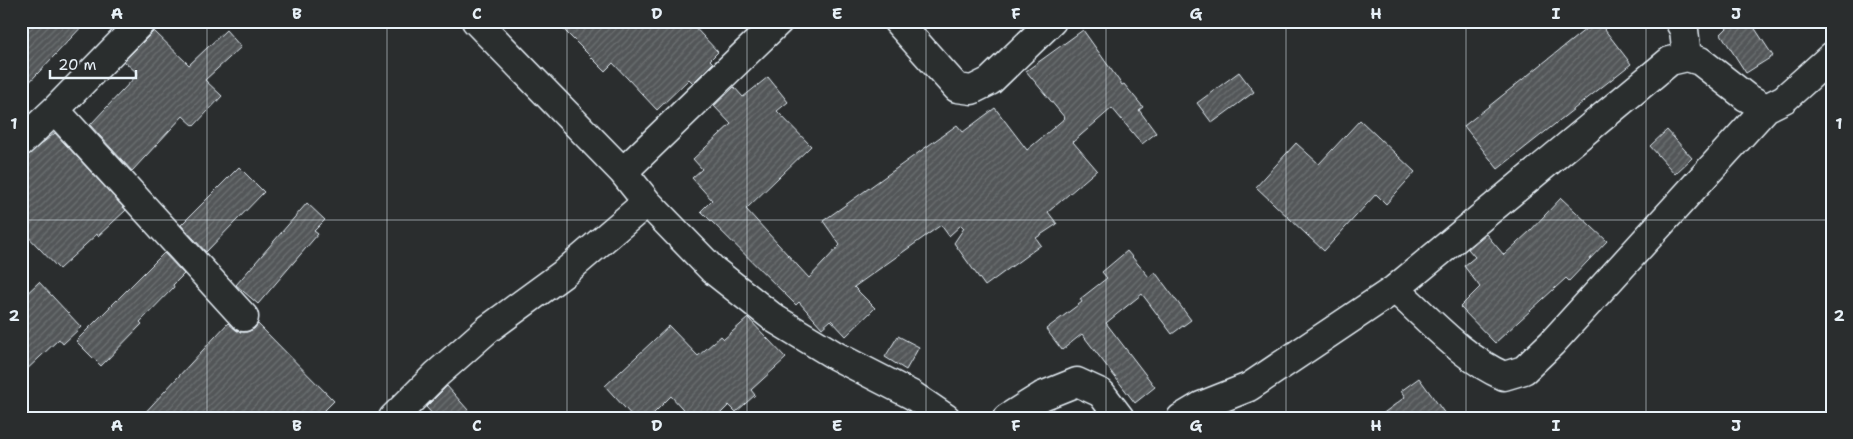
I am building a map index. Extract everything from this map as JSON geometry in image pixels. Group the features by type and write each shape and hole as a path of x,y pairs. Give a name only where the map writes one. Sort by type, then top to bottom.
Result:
{"street":[{"path":"21,142 142,21"},
{"path":"476,21 623,172 647,202 713,270 775,319 836,356 912,395 946,418"},
{"path":"623,172 779,21"},
{"path":"897,21 957,88 972,90 990,81 1043,24"},
{"path":"1679,21 1684,30 1687,57"},
{"path":"1395,289 1441,332 1483,365 1504,376 1524,370 1552,342 1766,108 1784,99 1832,56"},
{"path":"1180,418 1201,406 1248,387 1395,289 1670,61 1687,57 1700,61 1746,97 1766,108"},
{"path":"55,110 244,317"},
{"path":"393,418 437,374 488,329 563,274 647,202"},
{"path":"1007,418 1042,396 1077,382 1101,393 1120,418"}],"building":[{"path":"21,21 87,21 21,91"},
{"path":"555,21 689,21 718,52 710,60 713,63 693,83 689,79 657,110 613,63 605,71"},
{"path":"1598,21 1631,64 1498,169 1464,126"},
{"path":"1734,21 1750,21 1773,56 1746,73 1721,34"},
{"path":"226,30 241,47 205,80 222,96 194,126 183,116 132,171 90,125 138,74 124,61 154,31 189,65"},
{"path":"1083,30 1122,85 1124,84 1143,107 1139,110 1156,133 1142,144 1112,108 1073,142 1097,170 1048,212 1057,224 1036,238 1041,245 985,286 954,243 964,228 961,225 949,236 941,225 854,287 875,308 846,336 831,320 822,328 799,302 796,305 701,211 712,200 692,178 702,169 693,159 731,124 714,106 734,87 743,97 768,77 788,102 777,111 811,146 746,209 809,278 840,245 823,221 957,125 963,132 995,108 1027,150 1065,118 1026,71"},
{"path":"1239,72 1254,92 1212,123 1197,103"},
{"path":"1360,120 1415,172 1386,204 1376,194 1324,251 1256,187 1296,143 1319,164"},
{"path":"1667,130 1692,158 1675,174 1650,146"},
{"path":"55,133 126,210 59,269 21,229 21,160"},
{"path":"239,167 264,192 206,252 181,225"},
{"path":"1561,198 1607,241 1569,281 1566,278 1495,343 1460,307 1480,287 1464,266 1475,257 1468,249 1486,234 1504,255"},
{"path":"307,203 325,220 314,231 318,234 258,304 236,285"},
{"path":"1127,251 1149,277 1155,272 1191,320 1172,334 1142,294 1106,323 1155,387 1135,403 1082,334 1062,350 1046,329 1082,302 1080,299 1107,278 1102,272"},
{"path":"164,253 184,274 140,322 142,324 101,366 76,341"},
{"path":"39,282 81,327 63,344 59,339 21,375 21,299"},
{"path":"748,318 786,358 751,390 755,395 736,412 729,405 716,418 691,418 671,396 649,418 634,418 605,386 669,326 698,356 721,336 724,339"},
{"path":"228,323 239,332 247,332 254,329 258,324 334,401 317,418 140,418"},
{"path":"898,336 919,347 906,370 885,357"},
{"path":"1419,378 1448,418 1377,418 1405,397 1401,391"},
{"path":"447,386 475,418 436,418 426,407"}]}
